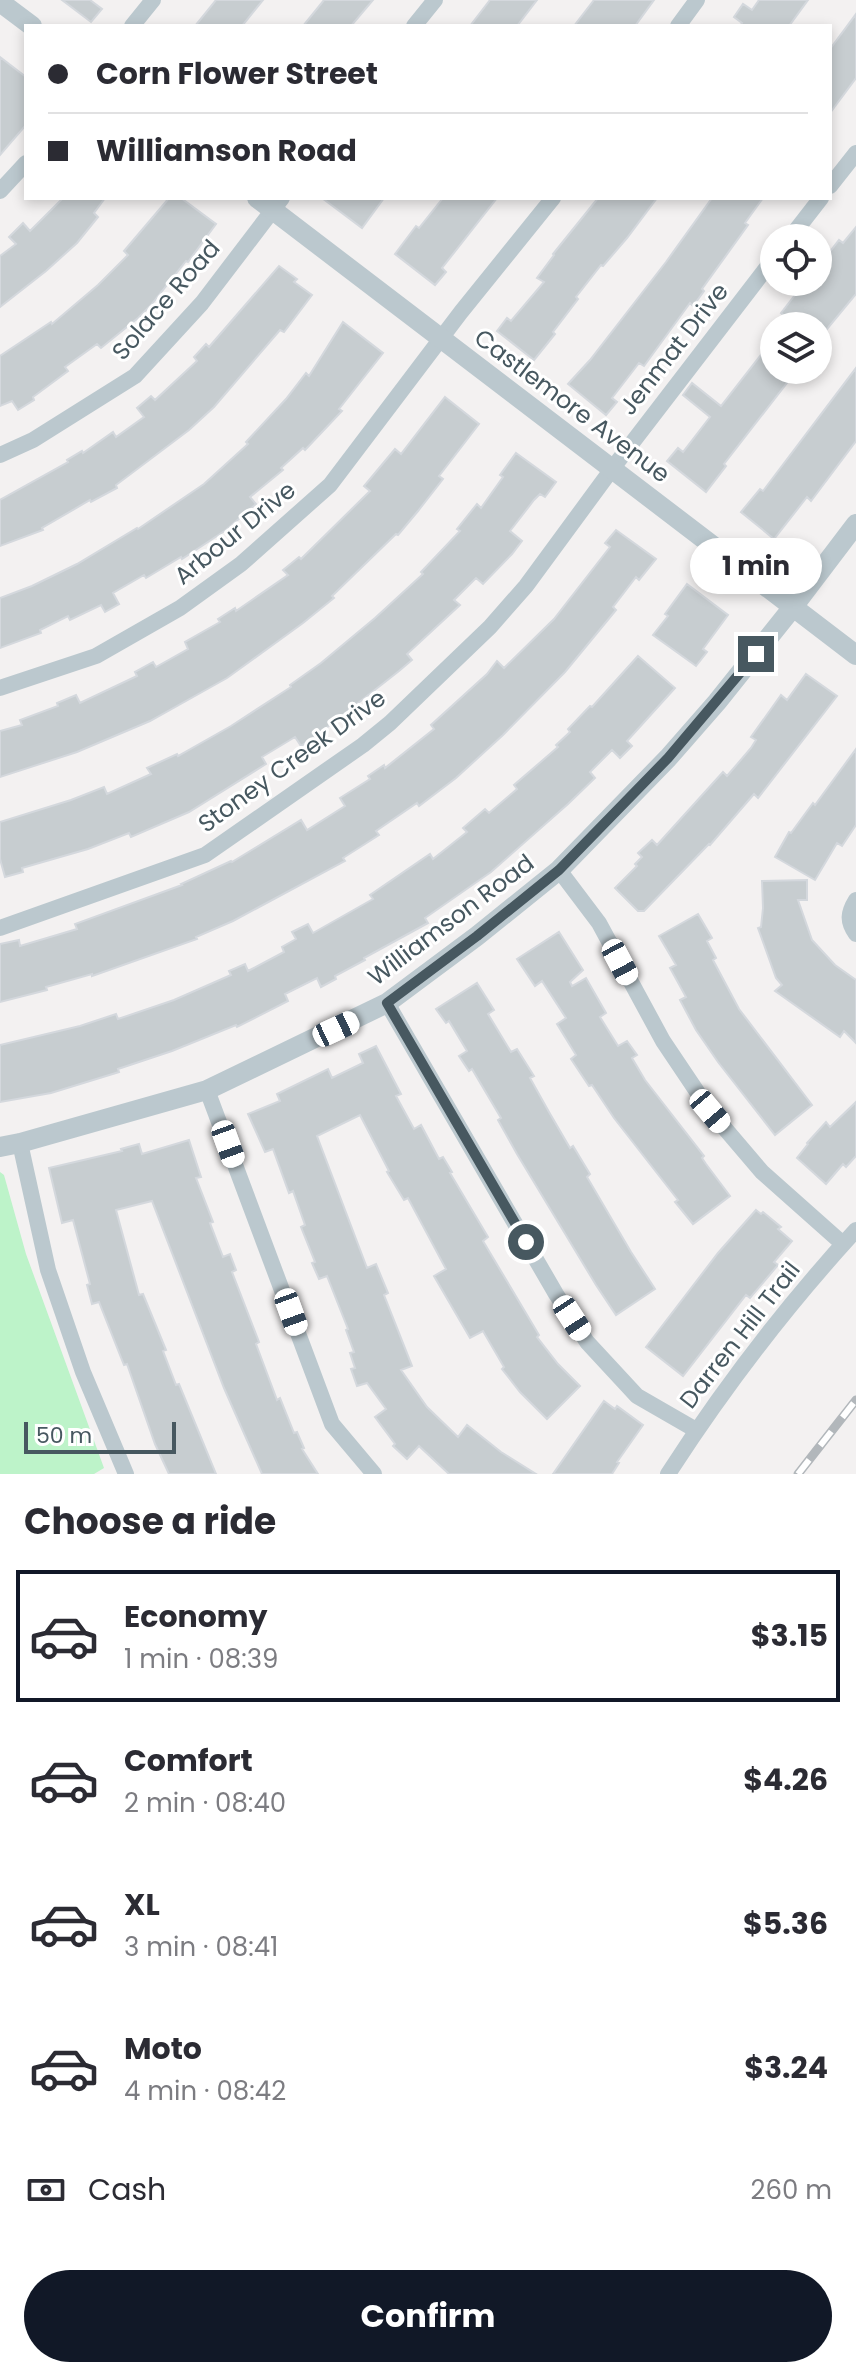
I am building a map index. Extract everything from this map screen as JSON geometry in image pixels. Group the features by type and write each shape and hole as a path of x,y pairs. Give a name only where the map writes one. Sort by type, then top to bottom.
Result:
{"street":[{"path":"134,24 153,0"},
{"path":"416,24 435,0"},
{"path":"679,24 697,0"},
{"path":"0,2 29,24"},
{"path":"832,183 856,153"},
{"path":"0,191 24,165"},
{"name":"Arbour Drive","path":"0,688 96,656 180,608 241,564 330,485 551,200"},
{"path":"801,224 819,200"},
{"name":"Castlemore Avenue","path":"271,202 441,339 856,655"},
{"name":"Solace Road","path":"0,455 33,440 135,376 202,303 271,202"},
{"name":"Jenmat Drive","path":"612,469 760,276"},
{"name":"Stoney Creek Drive","path":"0,928 205,855 363,745 490,627 526,586 612,469"},
{"name":"Williamson Road","path":"10,1145 207,1090 387,1003 559,870 668,758 717,702 856,524"},
{"path":"559,870 599,923 663,1041 710,1111 762,1172 843,1244"},
{"path":"856,900 849,913 851,927 856,934"},
{"path":"387,1003 587,1342 637,1396 696,1430"},
{"path":"207,1090 332,1424 374,1474"},
{"path":"10,1145 83,1372 126,1474"},
{"name":"Darren Hill Trail","path":"668,1474 696,1430 764,1341 856,1230"}],"green space":[{"path":"0,1172 4,1175 26,1254 104,1468 94,1474 0,1474"}],"building":[{"path":"62,0 90,0 102,9 91,22"},
{"path":"216,0 263,0 244,24 197,24"},
{"path":"324,0 373,0 353,24 305,24"},
{"path":"490,0 537,0 519,24 472,24"},
{"path":"594,0 654,0 636,24 576,24"},
{"path":"759,0 808,0 790,24 741,24 734,17 743,4 752,10"},
{"path":"856,14 856,78 832,110 832,46"},
{"path":"0,57 24,75 24,127 0,155"},
{"path":"61,200 104,200 94,213 98,217 77,243 0,307 0,256 16,244 9,237 23,223 30,231"},
{"path":"167,200 184,200 216,224 188,262 138,318 101,348 97,344 65,367 68,371 33,397 34,400 18,410 12,401 0,406 0,356 52,324 128,255 124,251"},
{"path":"325,200 383,200 362,228"},
{"path":"441,200 495,200 442,268 446,272 435,285 395,254 416,226 419,228"},
{"path":"596,200 656,200 576,297 578,299 553,332 555,334 534,360 497,331 507,318 511,321 544,282 537,278"},
{"path":"711,200 762,200 745,223 748,225 702,289 704,291 693,306 690,303 644,366 639,363 612,398 617,402 606,415 568,384 666,262"},
{"path":"856,227 856,294 832,323 832,312 782,312 794,296 832,296 832,249 839,240 843,243"},
{"path":"279,266 312,295 284,332 280,330 214,407 189,430 116,485 117,488 90,500 43,530 0,546 0,500 83,453 113,432 116,437 144,417 137,408 151,396 155,400 197,361 194,357 206,344 209,347"},
{"path":"343,322 383,353 339,409 342,411 305,450 303,448 281,468 283,470 250,497 256,504 226,530 182,559 146,578 144,575 113,593 119,604 105,612 101,605 70,620 68,616 40,630 41,633 0,648 0,598 77,564 138,529 204,484 248,444 246,442 306,373 309,376"},
{"path":"760,356 760,384 786,384 706,492 667,461 678,448 683,452 710,417 683,395 692,383 721,406"},
{"path":"856,368 856,441 811,501 807,497 774,539 741,512 760,489 763,491"},
{"path":"445,397 479,424 439,476 443,479 398,535 332,596 334,598 227,678 150,721 77,752 0,777 0,731 22,725 20,720 58,706 57,703 76,695 80,703 137,676 135,672 153,662 156,667 188,649 185,642 220,622 218,619 235,608 236,611 288,575 283,570 299,557 301,559 370,491 364,486 395,449 401,454"},
{"path":"516,453 556,482 545,497 540,494 534,500 510,531 522,541 512,554 483,584 476,578 454,600 460,605 407,654 412,660 399,671 316,736 301,746 295,737 262,757 266,764 189,812 131,837 129,833 88,849 22,868 23,872 5,877 0,859 0,822 104,787 107,794 151,774 147,768 178,756 291,687 423,574 421,572 460,531 457,529 477,504 481,508"},
{"path":"616,530 656,559 639,580 636,577 613,607 616,610 565,672 456,778 419,806 417,803 376,831 379,835 343,858 345,861 197,939 92,976 0,1002 0,944 19,940 20,946 77,929 75,924 182,885 232,862 301,820 307,830 345,806 340,798 370,779 368,776 384,765 385,768 434,729 431,725 497,661 504,668 554,619 610,547 605,543"},
{"path":"687,584 728,615 703,649 707,652 696,666 653,635"},
{"path":"638,656 675,688 627,741 632,746 620,758 612,750 590,772 595,778 568,804 491,872 425,918 428,923 364,958 321,987 317,978 285,994 288,1001 237,1027 118,1069 119,1072 51,1093 0,1102 0,1045 116,1014 118,1019 174,1000 231,975 229,971 245,964 248,971 284,952 282,947 296,939 292,932 308,924 313,933 373,899 370,895 430,854 433,859 467,832 463,828 485,809 489,813 517,789 514,785 558,747 556,745 570,732 568,729"},
{"path":"806,674 837,696 758,798 754,794 710,845 644,911 638,911 615,888 637,866 635,864 642,857 638,853 652,840 657,845 723,772 727,776 751,748 756,740 751,737 781,695 787,700"},
{"path":"856,749 856,825 842,846 837,843 815,880 775,857 789,832 813,803 815,805"},
{"path":"807,880 807,900 798,900 812,940 835,965 856,980 856,1043 844,1031 840,1037 775,991 782,985 776,978 758,928 761,927 763,908 762,881"},
{"path":"698,914 712,938 707,941 716,958 713,960 739,1009 812,1105 775,1135 718,1062 680,1000 686,997 670,968 676,965 659,936"},
{"path":"559,932 583,970 570,982 572,986 586,978 606,1013 600,1017 618,1046 627,1041 637,1055 632,1058 645,1080 704,1156 702,1158 730,1196 693,1224 571,1059 576,1055 557,1024 566,1018 542,981 535,986 517,959"},
{"path":"477,983 494,1010 488,1014 511,1052 517,1049 534,1076 530,1078 549,1112 590,1174 587,1177 655,1289 616,1315 517,1154 498,1120 501,1118 472,1069 469,1071 459,1056 467,1051 449,1021 446,1023 436,1009"},
{"path":"376,1046 401,1094 396,1096 414,1129 421,1125 439,1159 443,1157 452,1172 488,1237 483,1241 539,1335 537,1337 580,1386 547,1419 502,1369 504,1367 483,1331 470,1338 434,1276 446,1269 408,1198 404,1200 387,1172 360,1115 317,1136 367,1268 376,1264 388,1293 384,1295 412,1366 401,1370 427,1407 458,1437 467,1425 536,1474 449,1474 419,1446 407,1459 393,1446 395,1444 375,1417 386,1409 367,1383 357,1386 351,1369 355,1368 350,1353 354,1352 348,1329 327,1276 319,1279 312,1263 315,1262 301,1227 305,1225 293,1191 289,1193 273,1149 265,1152 248,1114 280,1101 277,1094 328,1069 332,1078 363,1063 359,1054"},
{"path":"856,1102 856,1156 846,1167 843,1164 826,1184 797,1158 826,1122 830,1127"},
{"path":"189,1140 201,1177 196,1178 213,1222 210,1223 223,1257 230,1254 236,1270 232,1272 277,1400 280,1398 302,1449 318,1474 262,1474 224,1388 152,1201 116,1210 139,1295 143,1294 166,1350 163,1351 176,1385 179,1384 216,1474 169,1474 127,1364 124,1365 99,1302 92,1304 87,1285 90,1284 73,1220 62,1223 49,1168 139,1144 142,1154"},
{"path":"756,1210 781,1227 778,1229 792,1241 774,1262 778,1265 750,1298 746,1295 683,1376 646,1347 718,1253"},
{"path":"604,1401 615,1409 617,1406 643,1425 612,1474 553,1474"}],"railway":[{"path":"798,1474 856,1400"}],"route":[{"path":"526,1242 387,1003 559,870 668,758 756,654"}]}
